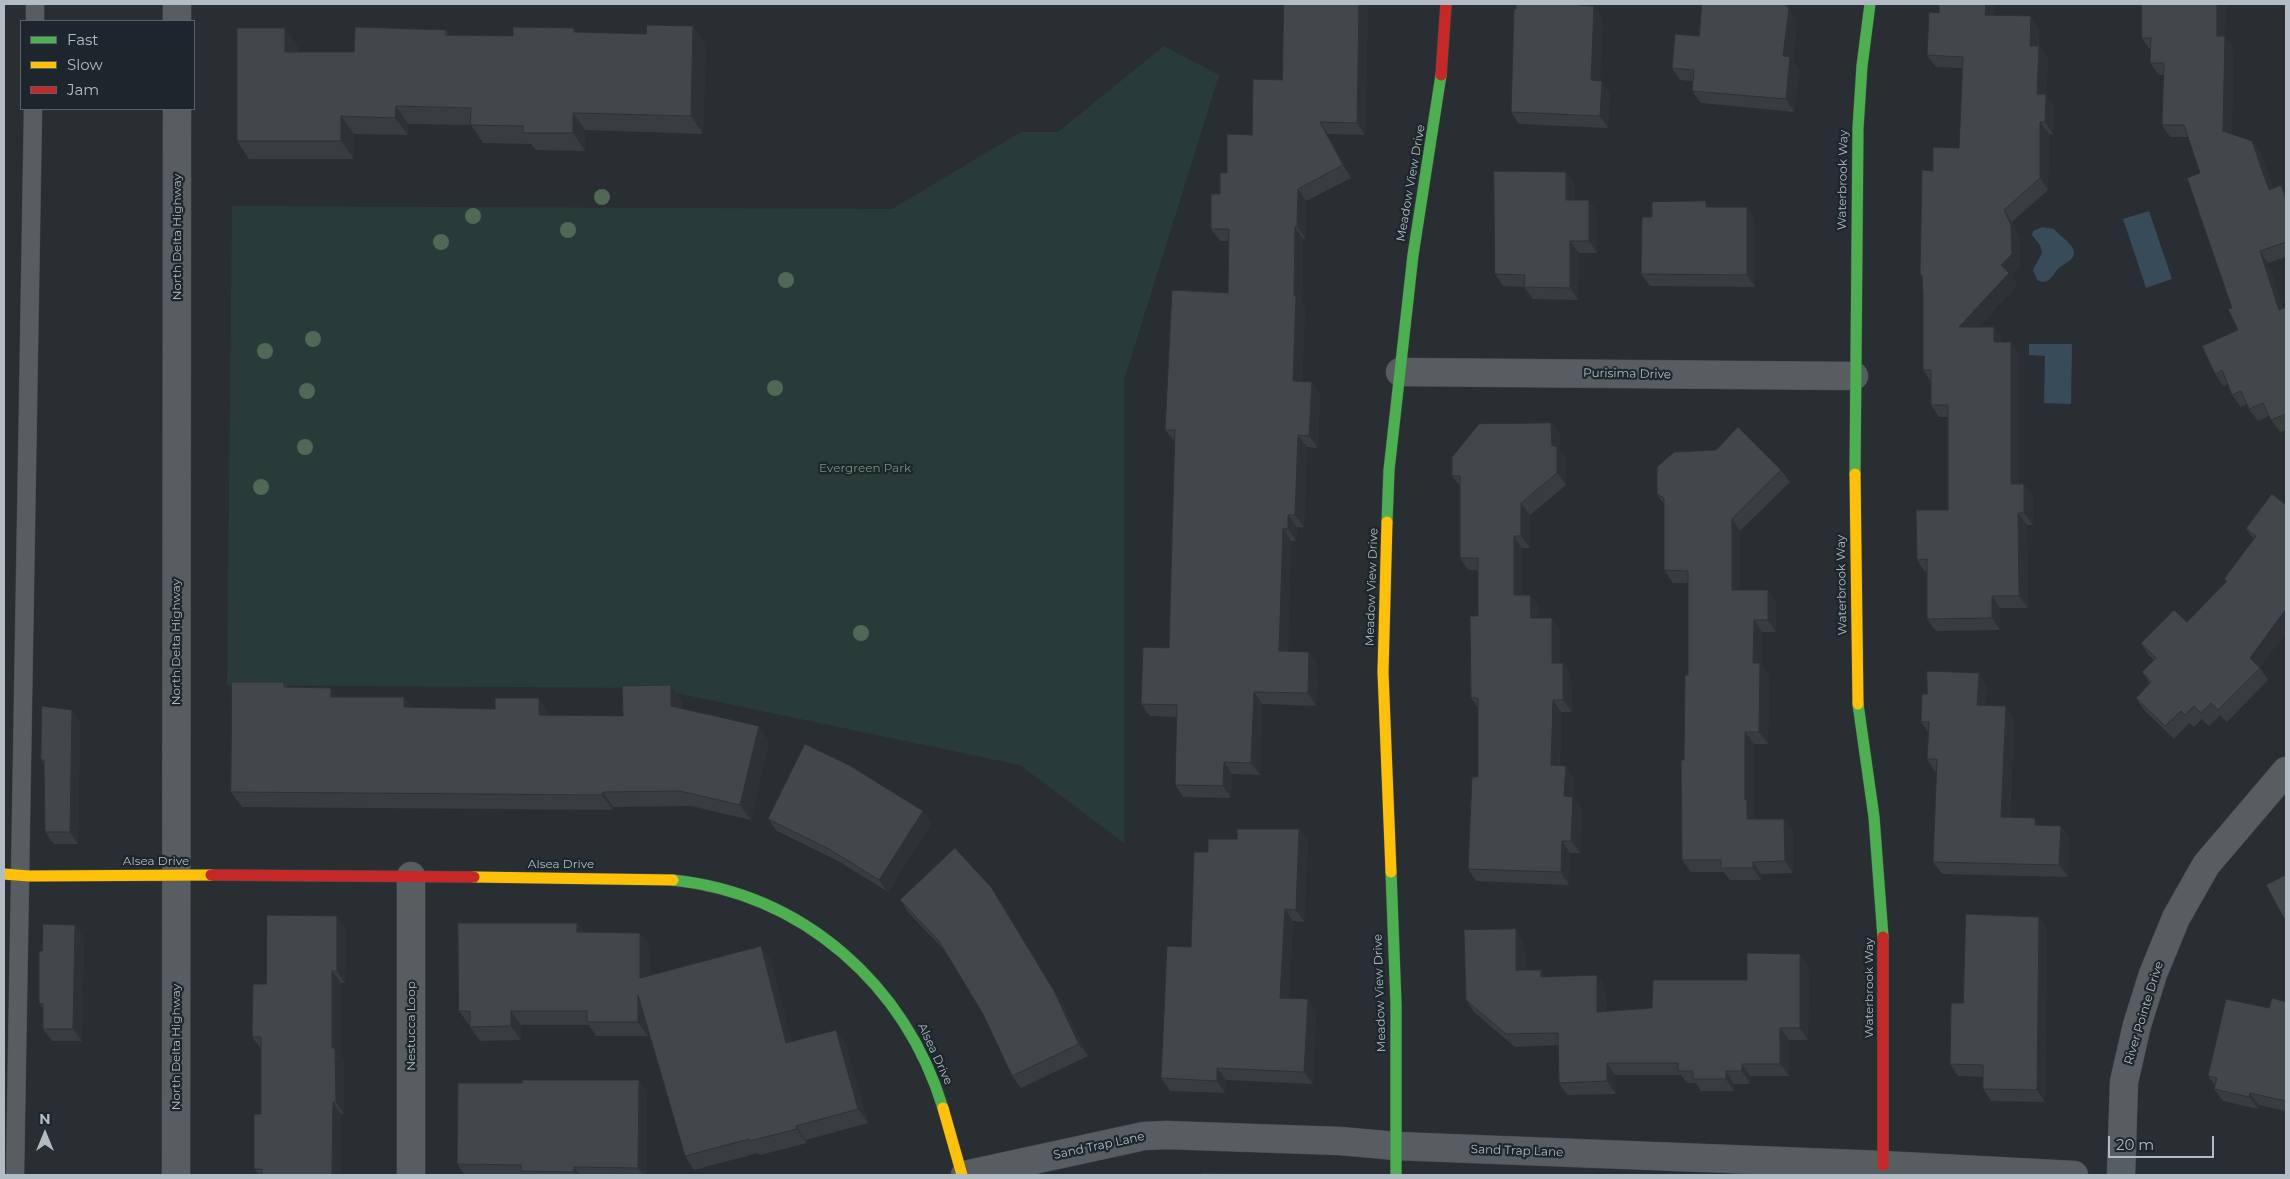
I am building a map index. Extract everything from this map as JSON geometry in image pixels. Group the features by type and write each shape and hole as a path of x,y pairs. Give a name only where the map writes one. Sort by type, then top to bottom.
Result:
{"street":[{"path":"177,4 177,20"},
{"name":"Meadow View Drive","path":"1396,1175 1396,1004 1383,672 1389,470 1412,255 1438,103 1445,42 1446,4"},
{"name":"Waterbrook Way","path":"1870,4 1862,49 1858,135 1854,376 1858,706 1874,817 1883,916 1882,1165"},
{"name":"North Delta Highway","path":"176,1175 177,110"},
{"name":"Purisima Drive","path":"1400,372 1854,376"},
{"name":"River Pointe Drive","path":"2121,1175 2124,1082 2153,974 2176,918 2206,865 2286,771"},
{"name":"Alsea Drive","path":"12,875 176,874 658,878 702,884 738,894 803,923 831,941 857,963 903,1018 922,1053 938,1091 964,1175"},
{"name":"Nestucca Loop","path":"411,876 411,1175"},
{"name":"Sand Trap Lane","path":"964,1175 1144,1136 1166,1135 1340,1141 1396,1146 1882,1165 2074,1175"}],"lane":[{"path":"35,4 35,20"},
{"path":"16,1175 12,875 33,110"}],"green space":[{"name":"Evergreen Park","path":"1164,46 1219,75 1124,380 1124,843 1020,765 652,688 227,685 232,206 892,209 1021,132 1058,132"}],"water":[{"path":"2149,211 2172,279 2146,288 2123,219"},
{"path":"2042,227 2054,229 2071,246 2074,253 2072,259 2059,268 2051,278 2042,282 2037,280 2033,270 2042,253 2040,245 2032,235 2033,231"},
{"path":"2029,344 2072,344 2071,404 2044,403 2045,356 2029,355"}],"building":[{"path":"1284,4 1359,4 1357,123 1320,122 1343,165 1298,189 1297,227 1295,227 1294,295 1296,296 1293,381 1312,382 1309,436 1298,435 1295,515 1288,515 1288,529 1283,528 1279,651 1309,652 1308,693 1254,692 1251,763 1224,762 1223,786 1175,785 1177,705 1141,704 1143,647 1169,648 1175,430 1165,430 1172,290 1228,293 1229,229 1211,229 1211,194 1220,194 1220,173 1227,173 1227,134 1252,135 1253,79 1282,80"},
{"path":"1516,4 1579,4 1594,6 1591,80 1602,81 1600,116 1511,112 1514,9 1516,9"},
{"path":"1702,4 1784,4 1789,8 1783,56 1790,57 1786,99 1692,91 1694,70 1672,68 1675,34 1699,36"},
{"path":"1939,4 1986,4 1985,15 2031,16 2030,46 2039,46 2037,94 2046,94 2045,122 2040,122 2040,178 2004,210 2011,225 2012,254 2001,265 2009,273 1959,327 1994,327 1994,342 2011,342 2011,484 2024,484 2024,513 2018,513 2019,596 1992,596 1992,618 1927,619 1927,559 1917,560 1916,510 1948,510 1948,405 1931,405 1931,370 1923,370 1923,295 1922,275 1920,275 1922,170 1933,171 1933,147 1959,148 1963,57 1927,55 1929,12 1939,13"},
{"path":"2142,4 2217,4 2217,36 2225,36 2223,131 2252,141 2269,190 2281,185 2286,200 2286,242 2260,251 2279,310 2286,307 2286,414 2271,420 2263,403 2249,409 2241,391 2232,395 2222,370 2215,374 2202,346 2238,330 2228,309 2232,308 2187,178 2200,173 2184,125 2162,125 2164,63 2150,63 2151,38 2142,38"},
{"path":"647,25 693,26 691,116 573,113 573,133 523,133 523,126 470,125 471,108 396,106 395,118 341,116 341,141 237,141 237,28 285,28 285,52 354,52 355,27 446,30 446,35 513,36 513,27 574,28 574,32 646,34"},
{"path":"1494,171 1566,172 1566,200 1589,200 1589,241 1570,241 1570,288 1524,287 1525,275 1495,274"},
{"path":"1706,201 1706,207 1747,207 1747,275 1641,274 1642,217 1652,217 1652,202"},
{"path":"1551,423 1552,446 1557,446 1557,473 1521,503 1521,536 1514,536 1514,595 1530,595 1531,618 1552,618 1552,663 1563,663 1563,700 1553,700 1551,765 1566,766 1564,796 1573,797 1571,841 1562,841 1561,872 1468,869 1472,777 1478,777 1478,698 1471,698 1470,616 1478,616 1478,558 1460,558 1460,476 1452,476 1452,457 1479,424"},
{"path":"1738,427 1781,470 1732,519 1732,590 1768,590 1768,620 1754,620 1753,663 1760,663 1759,732 1745,732 1745,800 1747,800 1747,819 1784,819 1785,861 1753,862 1753,868 1721,868 1721,860 1682,860 1681,760 1684,760 1685,675 1688,675 1688,571 1664,570 1664,498 1657,494 1657,467 1674,452 1716,450"},
{"path":"2272,494 2286,505 2286,609 2250,658 2260,668 2218,710 2211,703 2201,713 2194,706 2185,715 2181,711 2165,726 2136,698 2151,682 2142,672 2156,658 2141,643 2174,610 2187,622 2227,581 2224,579 2256,536 2246,529"},
{"path":"1927,671 1979,673 1977,705 2006,706 2001,817 2035,818 2035,825 2061,826 2059,865 1933,862 1937,759 1927,759 1929,722 1921,722 1922,694 1927,694"},
{"path":"232,682 284,682 284,687 331,688 331,697 404,697 404,707 495,709 495,698 539,698 539,715 623,716 622,686 671,685 671,706 759,726 740,805 680,791 603,792 602,795 231,792"},
{"path":"42,706 72,710 70,832 45,832 44,760 41,760"},
{"path":"805,744 849,765 923,811 879,880 829,849 768,819"},
{"path":"1237,829 1299,829 1296,910 1285,909 1280,998 1308,999 1304,1072 1217,1068 1217,1081 1161,1078 1167,946 1191,947 1194,852 1208,852 1208,839 1237,839"},
{"path":"955,848 991,887 1054,991 1079,1044 1012,1076 983,1014 939,941 900,900"},
{"path":"2286,875 2286,922 2266,885"},
{"path":"1966,914 2039,917 2037,1090 1983,1089 1983,1065 1950,1064 1951,1003 1963,1003"},
{"path":"267,915 337,916 337,971 332,971 332,1048 335,1048 336,1102 333,1102 332,1175 262,1175 262,1169 254,1169 254,1114 261,1114 261,1037 252,1037 253,984 266,984"},
{"path":"458,923 577,923 577,932 640,933 640,978 761,946 786,1043 836,1030 858,1109 796,1126 797,1129 750,1141 749,1139 685,1156 638,995 638,1022 587,1022 587,1011 511,1011 511,1026 470,1027 470,1011 459,1011"},
{"path":"43,924 75,925 73,1029 43,1029 43,1004 39,1003 39,951 42,951"},
{"path":"1516,929 1516,970 1541,970 1541,977 1597,975 1597,1012 1652,1008 1653,980 1747,980 1747,953 1800,954 1800,1028 1780,1028 1780,1064 1742,1064 1742,1071 1726,1071 1726,1079 1693,1079 1693,1071 1678,1071 1678,1063 1607,1063 1607,1081 1559,1083 1558,1033 1506,1034 1466,1000 1464,930"},
{"path":"2272,998 2286,1002 2286,1101 2250,1093 2249,1097 2214,1089 2217,1078 2208,1076 2226,999 2269,1008"},
{"path":"522,1080 639,1080 638,1168 574,1167 574,1172 521,1171 521,1165 457,1164 458,1083 522,1083"},
{"path":"1202,1173 1250,1174 1250,1175 1202,1175"}],"traffic: fast":[{"path":"1855,474 1858,128 1862,66 1870,4"},
{"path":"1387,522 1389,470 1413,255 1441,75"},
{"path":"1858,704 1874,817 1883,937"},
{"path":"1391,872 1396,1004 1396,1175"},
{"path":"673,880 720,889 765,904 806,926 842,953 875,985 903,1022 926,1063 943,1108"}],"traffic: slow":[{"path":"1855,474 1858,704"},
{"path":"1387,522 1383,672 1391,872"},
{"path":"4,874 29,876 211,875"},
{"path":"474,877 673,880"},
{"path":"943,1108 962,1175"}],"traffic: jam":[{"path":"1441,75 1446,4"},
{"path":"211,875 474,877"},
{"path":"1883,937 1883,1165"}]}
